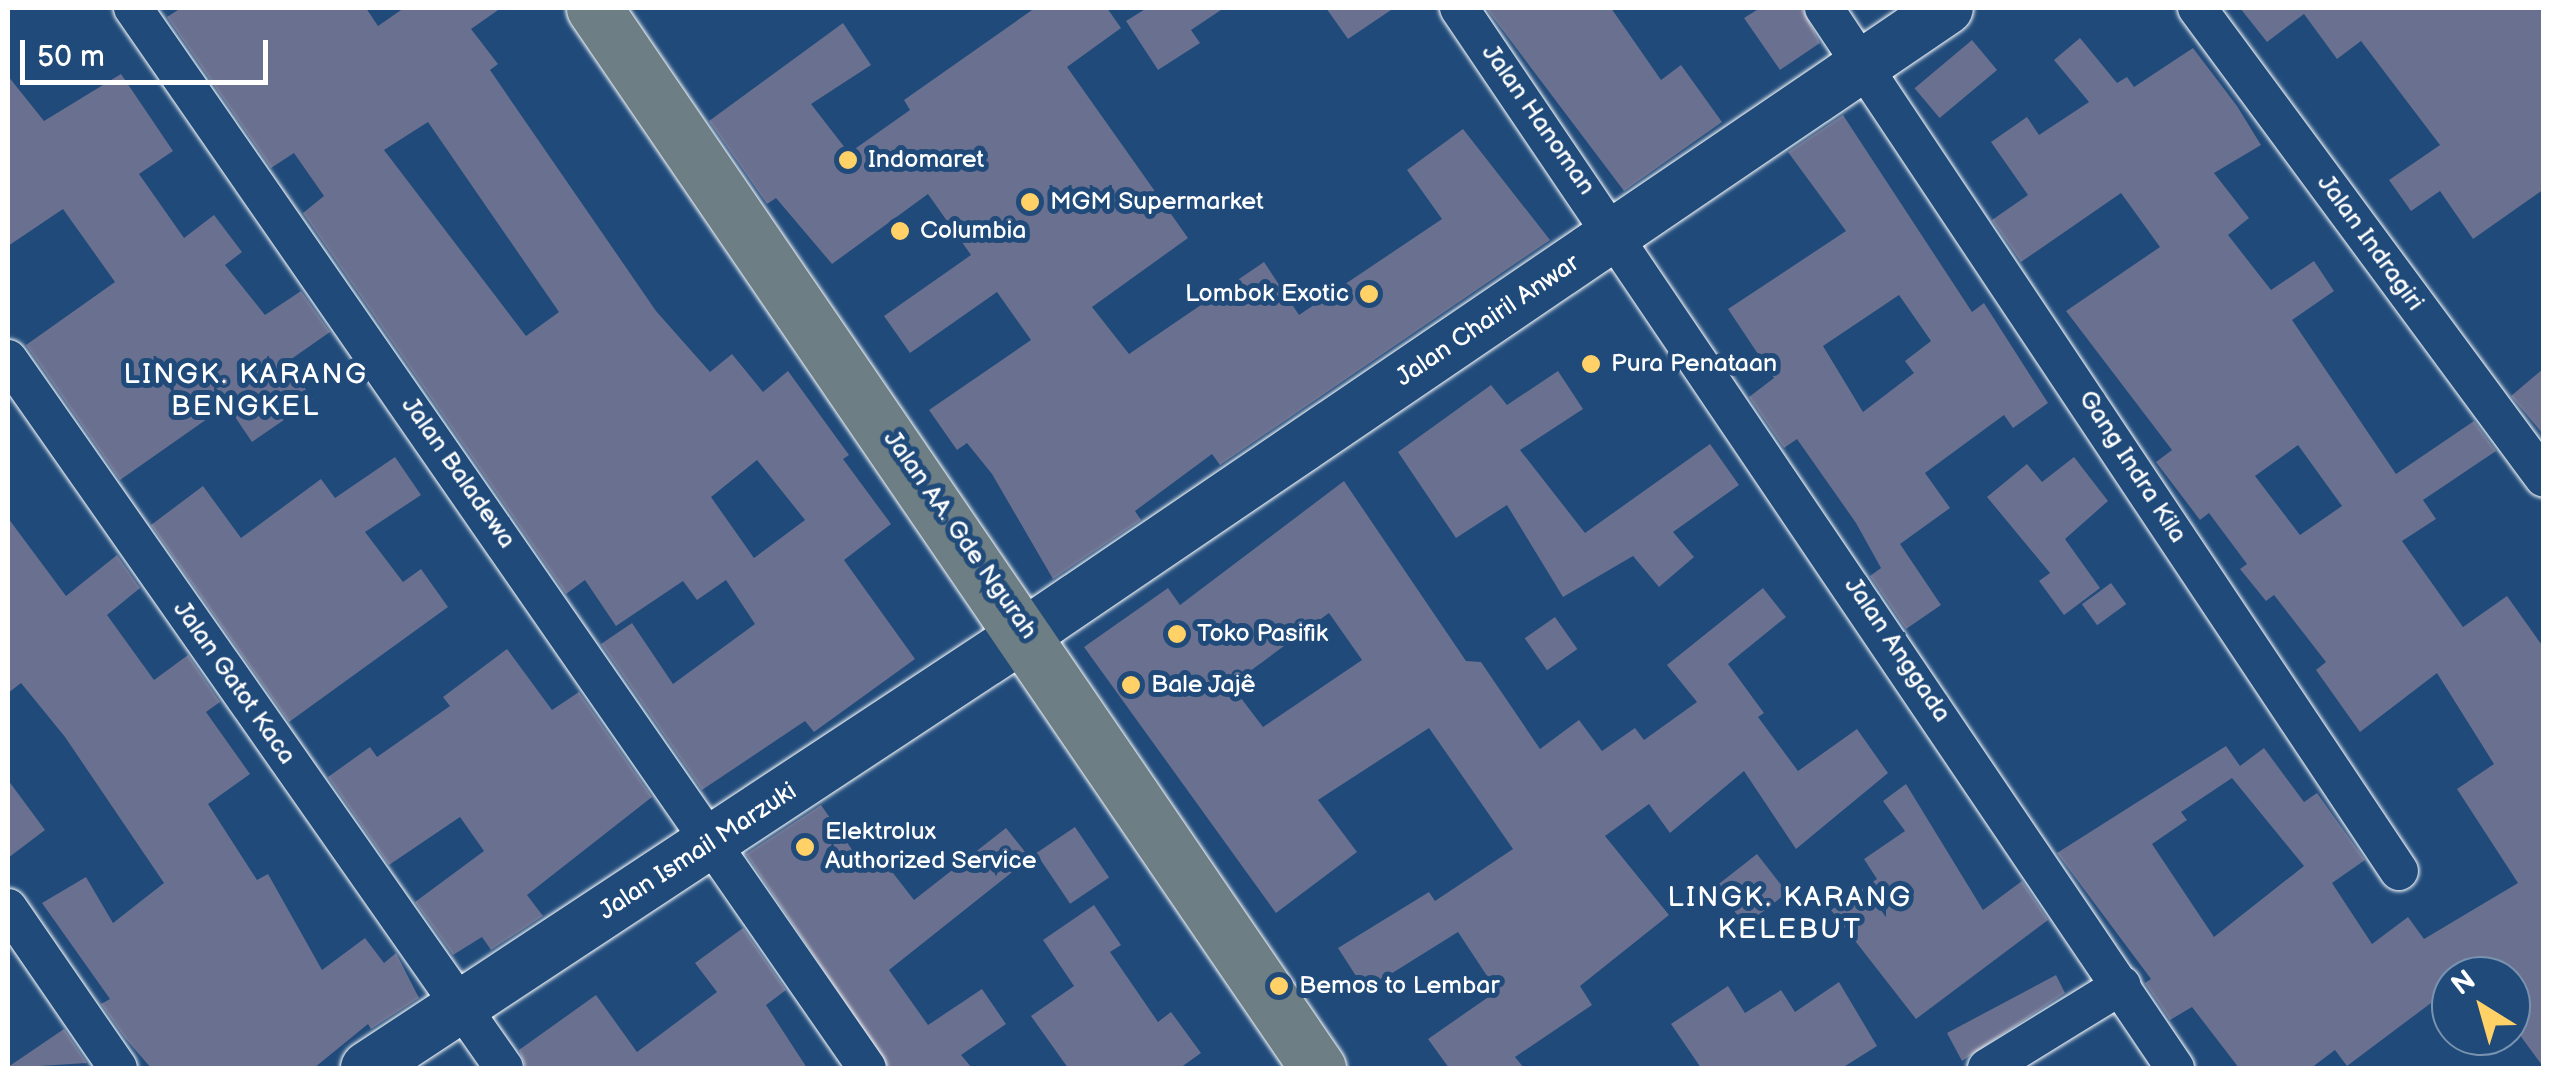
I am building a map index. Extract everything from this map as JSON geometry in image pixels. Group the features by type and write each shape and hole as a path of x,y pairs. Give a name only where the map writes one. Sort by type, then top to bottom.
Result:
{"main road":[{"name":"Jalan AA. Gde Ngurah","path":"594,8 1028,633 1318,1068"}],"street":[{"name":"Jalan Baladewa","path":"133,8 715,840 866,1068"},
{"name":"Jalan Hanoman","path":"1459,8 1616,233"},
{"name":"Gang Indra Kila","path":"1824,8 1865,63 2399,871"},
{"name":"Jalan Chairil Anwar","path":"1028,633 1947,8"},
{"name":"Jalan Indragiri","path":"2197,8 2544,478"},
{"name":"Jalan Anggada","path":"1616,233 2175,1068"},
{"name":"Jalan Gatot Kaca","path":"8,359 504,1068"},
{"name":"Jalan Ismail Marzuki","path":"366,1068 1028,633"},
{"path":"8,908 118,1068"},
{"path":"1987,1068 2122,985"}],"building":[{"path":"181,8 366,8 378,26 404,8 501,8 471,29 498,64 490,70 656,311 710,372 732,354 763,392 788,371 849,455 843,459 891,524 844,560 915,659 814,732 805,721 702,790 601,644 632,623 673,684 755,624 726,580 697,600 683,581 616,626 585,580 566,594 303,213 324,196 294,153 271,168 167,17","holes":["428,122 559,312 526,336 384,150","757,460 805,520 754,558 711,497"]},
{"path":"1035,8 1107,8 1121,28 1067,67 1188,238 1092,307 1129,354 1264,262 1299,315 1442,219 1407,170 1463,129 1550,240 1220,465 1212,454 1135,511 1141,520 1053,579 992,474 967,443 957,450 929,410 1031,340 997,292 910,353 884,316 971,255 928,194 832,264 776,198 767,204 709,121 843,23 871,65 811,104 849,153 910,110 904,100"},
{"path":"1147,8 1224,8 1191,30 1200,43 1158,70 1126,21"},
{"path":"1326,8 1394,8 1348,39"},
{"path":"1486,8 1611,8 1661,80 1681,65 1722,122 1624,191"},
{"path":"1760,8 1802,8 1820,43 1780,70 1744,18"},
{"path":"2240,8 2544,8 2544,189 2473,239 2440,191 2411,211 2389,180 2440,145 2361,41 2337,59 2304,14 2267,42"},
{"path":"2080,38 2117,83 2127,77 2134,87 2193,48 2261,145 2214,173 2249,218 2228,235 2271,290 2314,261 2334,291 2292,320 2396,474 2474,421 2496,451 2423,500 2436,519 2402,541 2463,627 2507,596 2544,648 2544,1068 2531,1050 2531,956 2431,956 2431,1003 2347,1066 2335,1050 2311,1068 2239,1068 2192,1007 2170,1020 2145,983 2151,979 2057,853 2226,746 2240,766 2264,748 2304,802 2317,793 2365,860 2332,883 2372,944 2408,917 2424,939 2518,883 2457,789 2494,764 2437,673 2360,732 2316,670 2326,662 2274,595 2266,601 2240,569 2247,564 2209,513 2200,520 2156,462 2172,450 2066,311 2160,247 2121,193 2021,262 1992,220 2028,195 1991,142 2027,117 2039,135 2089,102 2054,60","holes":["2298,445 2342,506 2300,535 2255,476","2232,778 2304,866 2214,937 2152,844 2187,820 2181,812"]},
{"path":"1972,40 1997,70 1940,118 1915,88"},
{"path":"121,74 173,151 139,174 184,238 214,215 242,252 225,265 265,315 301,291 330,332 287,362 313,400 252,442 227,405 120,480 26,345 115,282 63,209 8,246 8,76 44,121"},
{"path":"1843,115 1972,312 1984,303 2048,403 2013,428 2004,415 1925,473 1950,508 1900,544 1941,605 1906,629 1870,576 1881,568 1856,523 1797,439 1784,448 1749,397 1774,378 1728,309 1846,231 1788,152","holes":["1899,295 1931,341 1905,361 1914,373 1863,412 1823,346"]},
{"path":"2544,368 2544,435 2511,396"},
{"path":"1558,371 1583,409 1520,450 1585,533 1710,444 1739,485 1673,532 1694,557 1659,587 1633,556 1563,597 1507,505 1456,538 1398,452 1491,385 1507,405"},
{"path":"395,457 421,495 365,532 403,582 421,569 448,607 289,722 151,525 203,486 241,538 321,479 335,498"},
{"path":"2074,457 2108,501 2065,539 2100,588 2064,615 2039,581 2050,573 1987,497 2027,464 2042,482"},
{"path":"1344,481 1466,661 1481,662 1540,749 1579,720 1602,751 1635,728 1644,740 1697,702 1667,665 1763,588 1786,617 1728,664 1764,713 1758,717 1798,771 1857,729 1888,773 1796,849 1744,771 1670,833 1649,804 1605,836 1669,915 1580,986 1592,1005 1515,1057 1524,1068 1449,1068 1428,1039 1497,991 1458,932 1365,990 1338,948 1429,892 1435,901 1513,849 1429,728 1318,800 1357,852 1276,913 1084,647 1168,588 1180,605","holes":["1329,613 1362,660 1263,727 1231,685"]},
{"path":"8,518 66,596 117,555 140,588 107,615 154,680 188,655 220,702 206,712 250,774 208,804 257,880 268,874 322,970 365,938 384,963 396,953 419,998 371,1029 368,1024 314,1068 151,1068 125,1038 101,1004 110,999 42,903 86,877 113,923 164,883 65,737 21,683 8,693"},
{"path":"2111,583 2126,604 2097,625 2082,604"},
{"path":"1555,617 1577,649 1547,670 1525,638"},
{"path":"507,649 552,710 579,692 652,797 527,895 543,916 491,950 482,937 453,955 415,902 484,851 460,817 389,865 328,777 370,747 377,757 450,706 443,697"},
{"path":"8,780 45,830 8,858"},
{"path":"1906,784 1983,910 2022,881 2048,920 1916,1019 1831,910 1877,879 1864,859 1905,831 1883,801"},
{"path":"821,805 864,867 879,855 914,900 1006,828 1030,858 889,970 928,1025 982,989 1006,1024 961,1055 972,1068 889,1068 746,854"},
{"path":"1075,827 1109,878 1070,904 1036,853"},
{"path":"1757,854 1787,893 1745,925 1715,887"},
{"path":"1094,905 1121,945 1110,952 1158,1022 1171,1012 1201,1053 1180,1068 1068,1068 1031,1016 1074,986 1043,940"},
{"path":"743,928 786,990 766,1005 807,1068 526,1068 519,1050 596,995 637,1052 717,992 695,963"},
{"path":"2056,975 2065,993 1962,1061 1947,1033"},
{"path":"1839,982 1877,1046 1842,1068 1701,1068 1671,1024 1728,986 1745,1013 1781,990 1795,1012"},
{"path":"64,1029 87,1063 8,1068 8,1067"}],"place":[{"name":"Indomaret","path":"848,160"},
{"name":"MGM Supermarket","path":"1030,202"},
{"name":"Columbia","path":"900,231"},
{"name":"Lombok Exotic","path":"1369,294"},
{"name":"Pura Penataan","path":"1591,364"},
{"name":"Toko Pasifik","path":"1177,634"},
{"name":"Bale Jajê","path":"1131,685"},
{"name":"Elektrolux Authorized Service","path":"805,847"},
{"name":"Bemos to Lembar","path":"1279,986"}],"district":[{"name":"LINGK. KARANG BENGKEL","path":"246,391"},
{"name":"LINGK. KARANG KELEBUT","path":"1790,914"}]}
